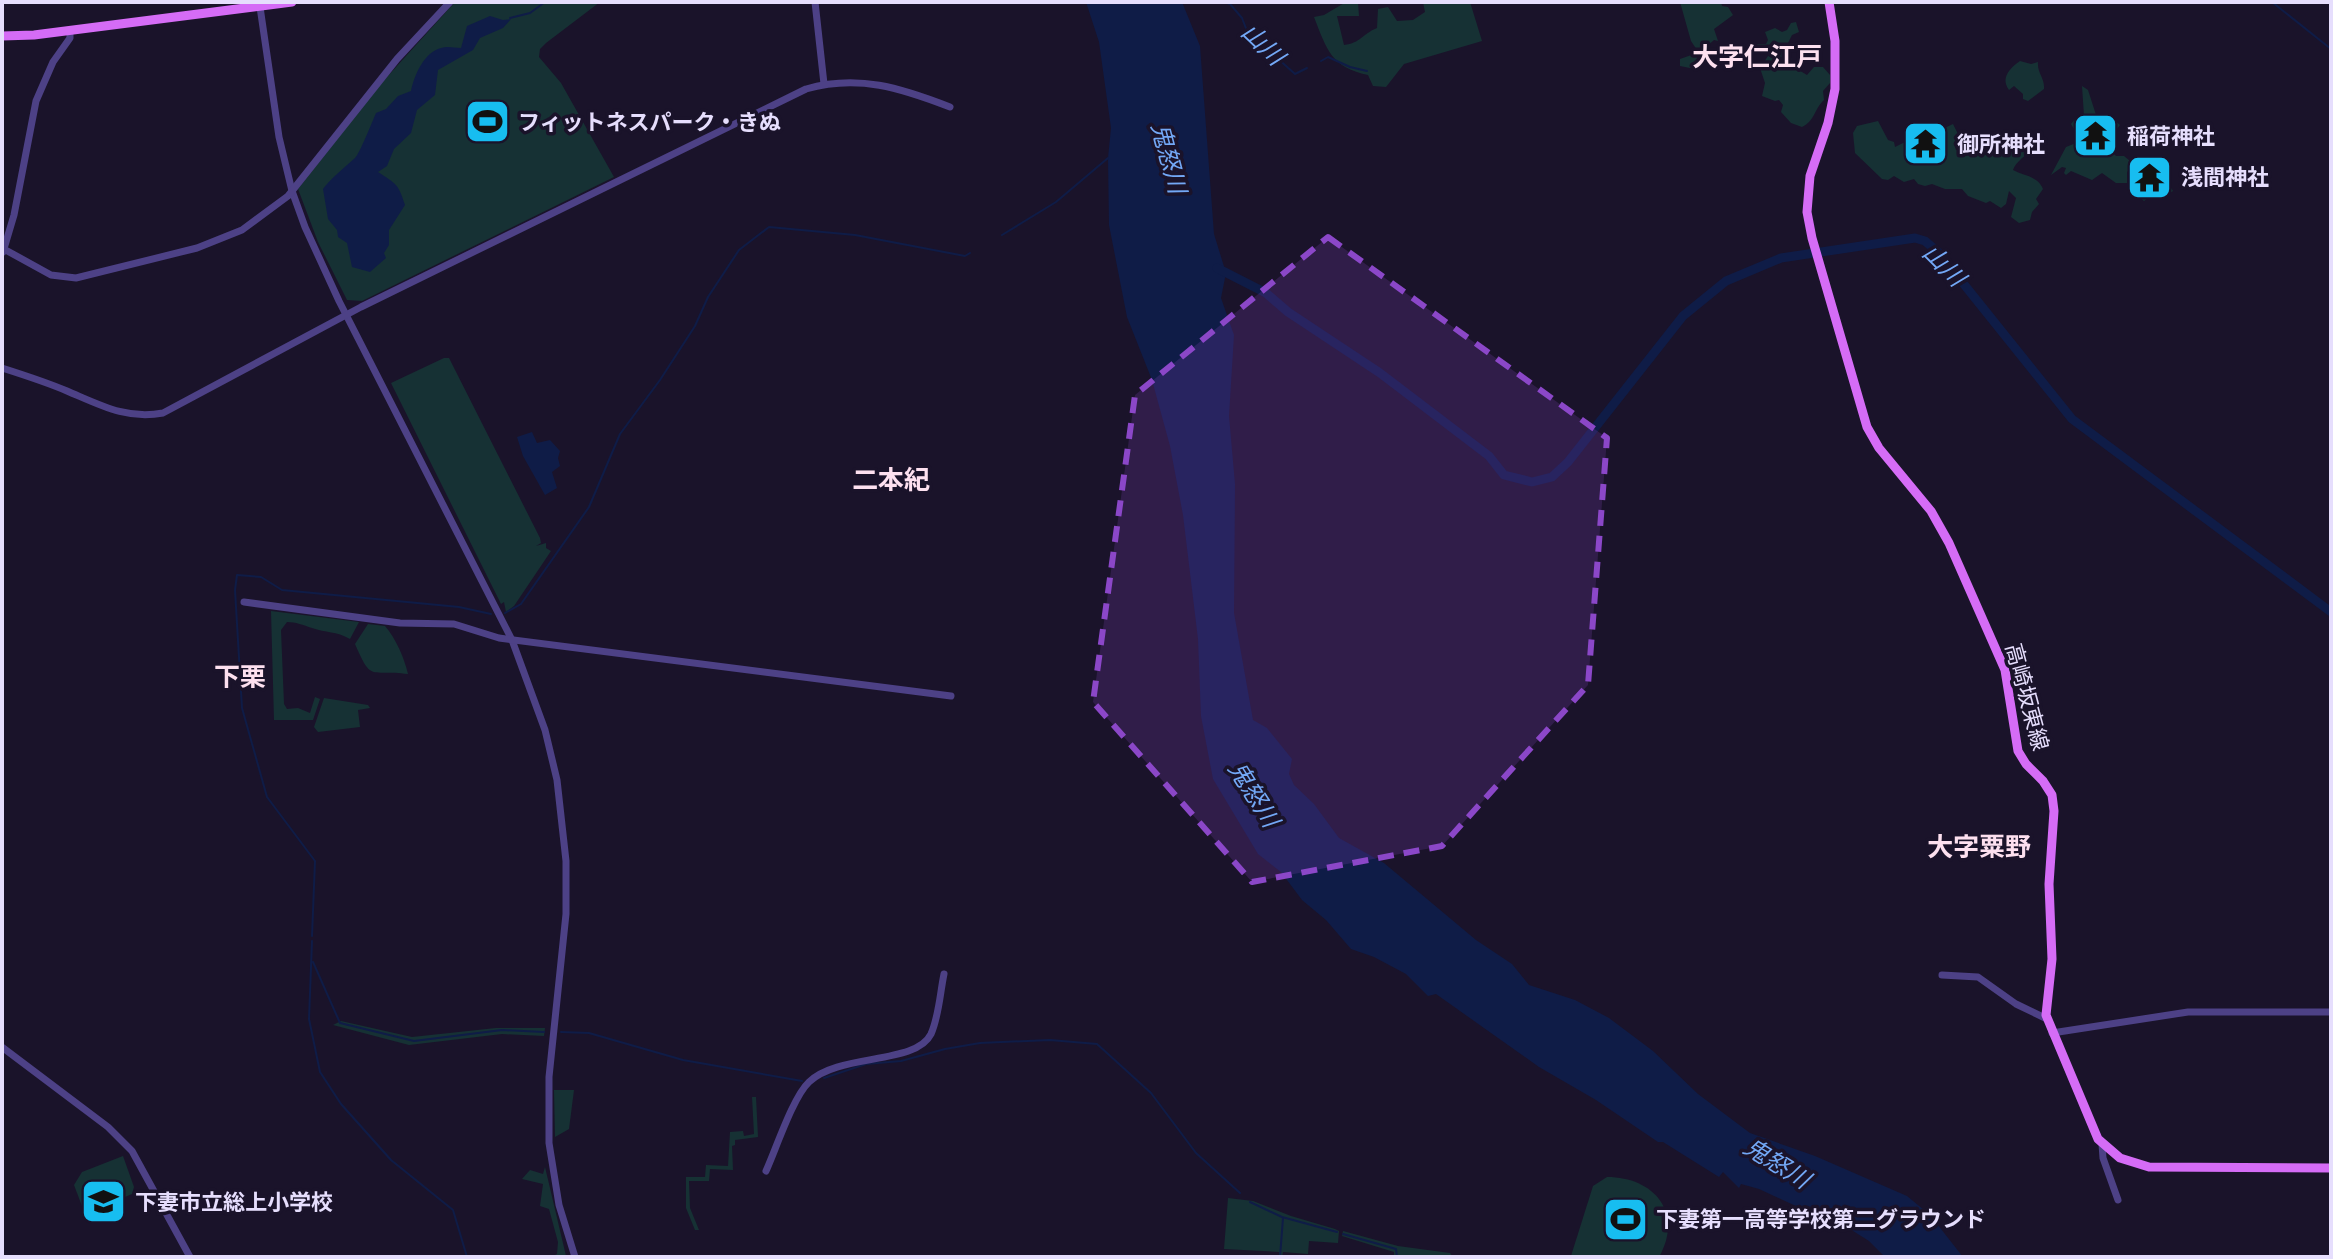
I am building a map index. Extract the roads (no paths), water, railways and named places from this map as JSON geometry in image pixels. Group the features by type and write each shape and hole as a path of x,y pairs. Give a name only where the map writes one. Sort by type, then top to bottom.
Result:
{"main road":[{"path":"2,36 70,31 292,2"},
{"name":"高崎坂東線","path":"1829,2 1836,78 1832,109 1810,176 1808,219 1867,427 1879,448 1931,511 1949,543 2005,670 2018,751 2052,795 2054,811 2049,884 2052,959 2047,1019 2092,1129 2102,1144"},
{"path":"2102,1144 2126,1161 2149,1167 2331,1168"}],"street":[{"path":"70,31 70,38 53,62 36,101 14,215 3,250 51,275 76,278 223,239 258,220 292,191 397,59 450,2"},
{"path":"815,2 824,84"},
{"path":"260,7 277,126 292,191 318,258 512,640 545,730 562,816 566,861 566,914 549,1077 549,1143 559,1205 575,1257"},
{"path":"2,368 65,390 114,412 150,416 175,408 346,315 784,99 824,84 856,81 887,85 950,107"},
{"path":"244,602 400,623 454,624 512,640 951,696"},
{"path":"766,1171 799,1096 812,1079 855,1061 909,1052 926,1042 933,1026 944,974"},
{"path":"1942,975 1978,977 2016,1004 2047,1019"},
{"path":"2052,1033 2188,1012 2331,1012"},
{"path":"2,1047 108,1127 132,1151 190,1257"},
{"path":"2102,1144 2103,1158 2118,1200"}],"water":[{"name":"鬼怒川","path":"1086,2 1182,2 1200,46 1214,234 1226,273 1221,298 1234,335 1229,416 1235,484 1234,613 1253,720 1267,728 1292,759 1289,774 1294,785 1314,804 1339,838 1384,863 1476,940 1512,964 1529,985 1575,1000 1609,1018 1653,1051 1698,1094 1750,1133 1815,1156 1907,1196 1930,1215 1963,1257 1885,1257 1869,1241 1823,1212 1798,1207 1759,1189 1741,1184 1739,1188 1723,1172 1719,1177 1539,1067 1436,994 1428,996 1406,974 1351,949 1326,920 1302,900 1281,872 1258,854 1213,779 1201,716 1198,639 1183,515 1170,446 1152,380 1127,317 1109,225 1111,128 1099,42"},
{"path":"490,16 511,19 503,28 480,38 473,50 438,70 435,95 417,110 411,133 394,149 387,166 378,172 396,185 405,205 389,230 389,245 384,253 386,258 370,272 352,267 347,243 338,237 337,230 328,219 323,189 357,155 376,113 386,109 398,96 411,91 425,59 443,47 461,48 467,26"},
{"path":"532,432 537,443 550,440 560,451 560,466 552,472 557,488 545,495 523,456 517,437"}],"waterway":[{"path":"510,18 530,13 545,2"},
{"name":"山川","path":"1224,2 1230,4 1242,18 1247,31 1295,74 1307,68"},
{"path":"2272,2 2331,49"},
{"name":"山川","path":"1321,61 1328,57 1367,71"},
{"path":"1002,235 1056,202 1108,158"},
{"path":"505,613 521,604 589,507 620,434 695,326 708,297 739,250 769,227 855,235 965,256 970,253"},
{"name":"山川","path":"1217,268 1266,293 1288,312 1380,373 1489,456 1504,475 1532,482 1552,477 1568,462 1683,316 1726,281 1781,258 1915,238 1925,241 1938,252 2072,419 2331,612"},
{"path":"312,936 315,861 267,797 242,708 235,590 237,575 261,577 282,590 459,607 491,614"},
{"path":"312,941 309,1019 320,1072 341,1104 391,1160 453,1210 467,1257"},
{"path":"313,962 340,1023 414,1041 502,1030 544,1032"},
{"path":"561,1032 589,1033 683,1060 802,1081"},
{"path":"824,1078 866,1064 901,1061 980,1043 1050,1040 1097,1044 1151,1093 1196,1153 1240,1193"},
{"path":"1250,1202 1282,1217 1337,1232"},
{"path":"1280,1257 1283,1218"},
{"path":"1343,1234 1396,1249 1397,1257"}],"place":[{"name":"フィットネスパーク・きぬ","path":"487,122"},
{"name":"稲荷神社","path":"2096,136"},
{"name":"御所神社","path":"1926,144"},
{"name":"浅間神社","path":"2150,177"},
{"name":"下妻市立総上小学校","path":"104,1202"},
{"name":"下妻第一高等学校第二グラウンド","path":"1625,1219"}],"district":[{"name":"大字仁江戸","path":"1757,57"},
{"name":"二本紀","path":"891,480"},
{"name":"下栗","path":"240,677"},
{"name":"大字粟野","path":"1979,847"}]}
